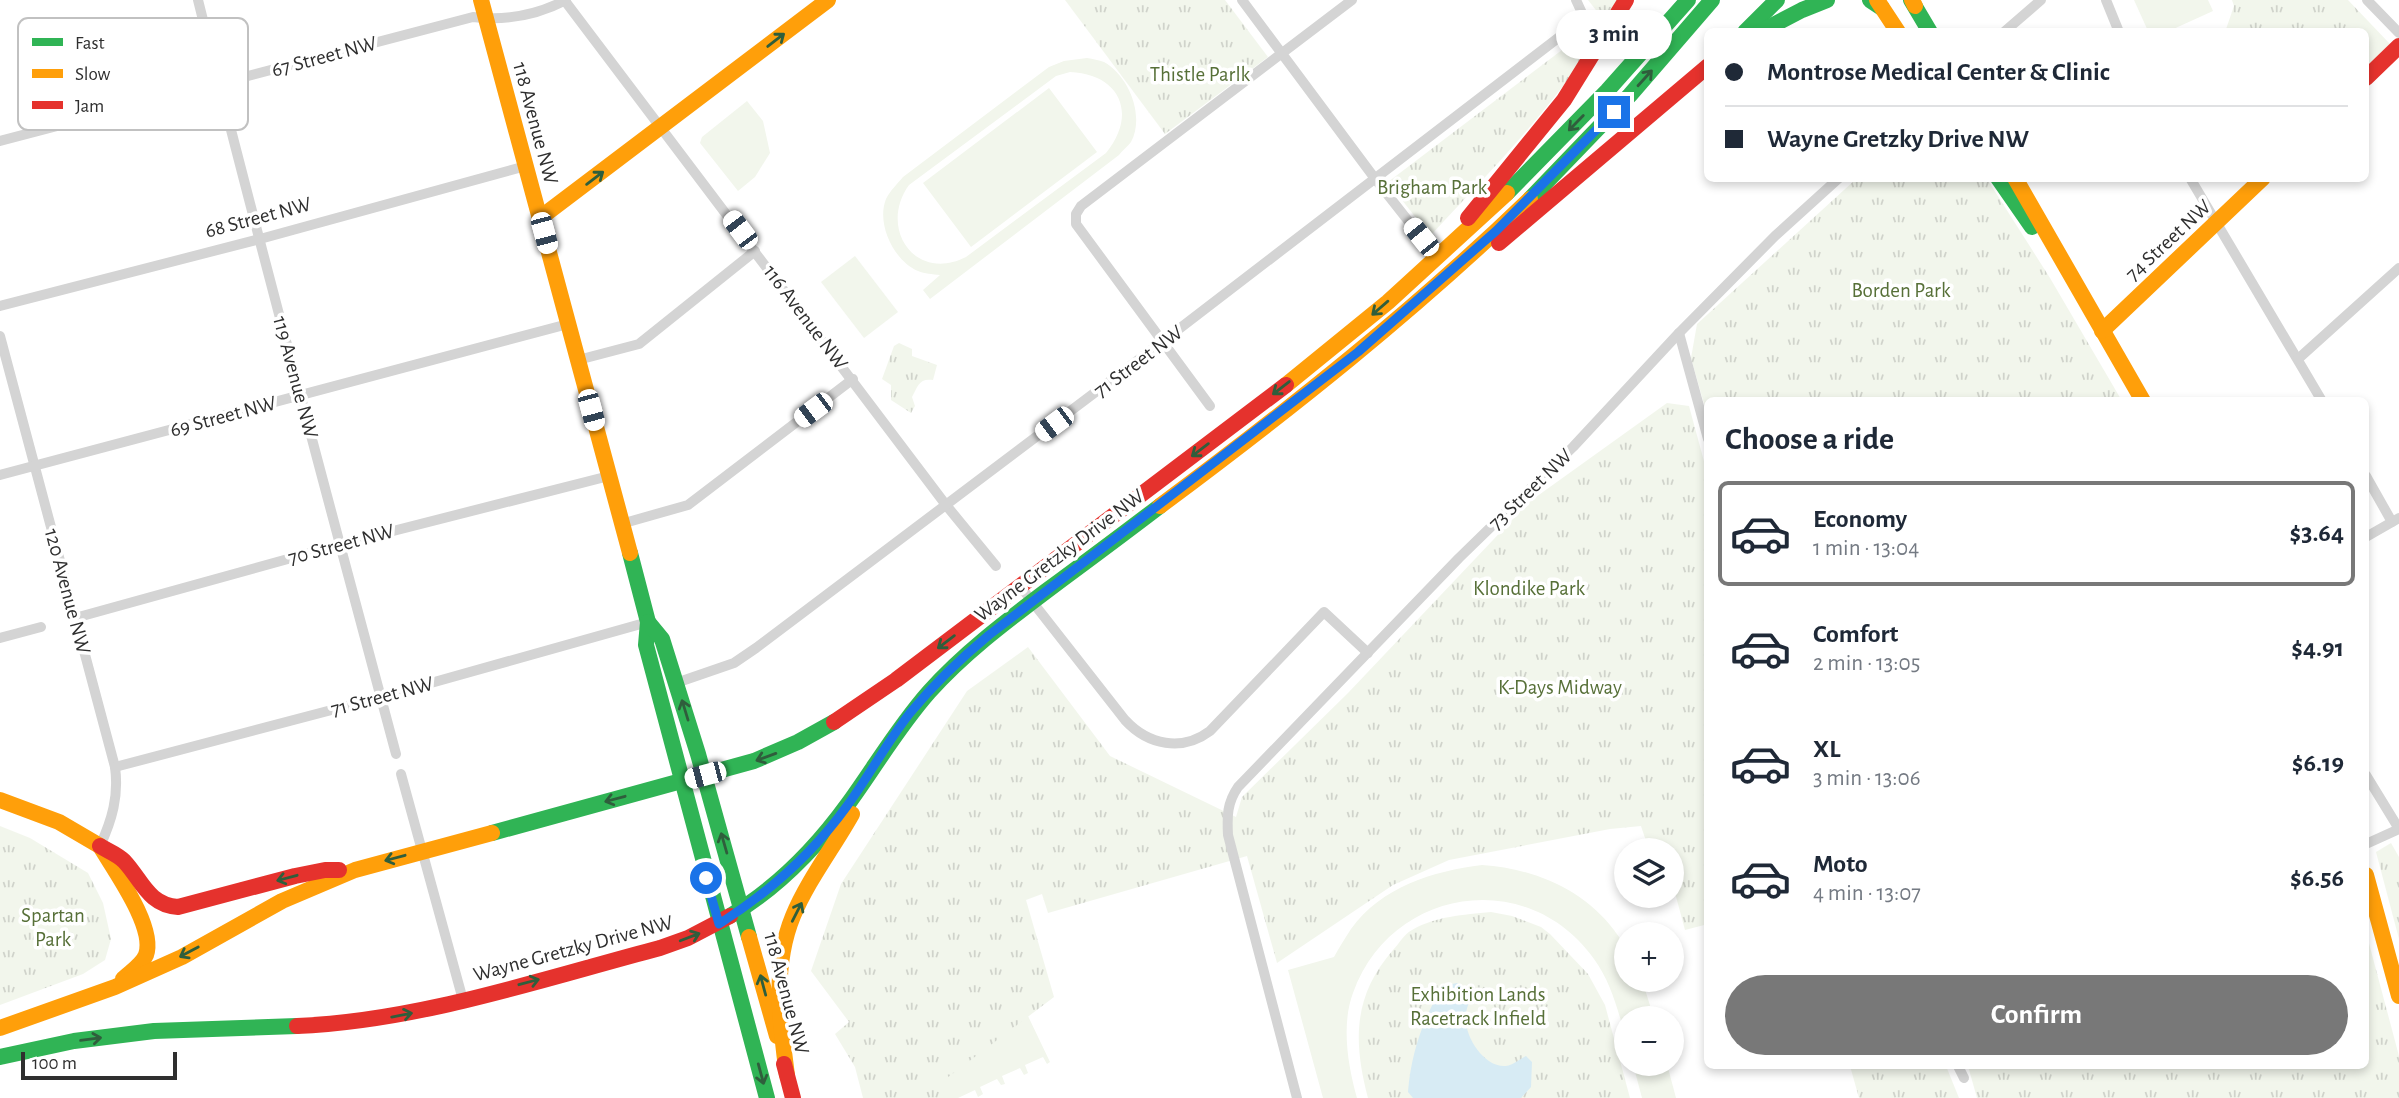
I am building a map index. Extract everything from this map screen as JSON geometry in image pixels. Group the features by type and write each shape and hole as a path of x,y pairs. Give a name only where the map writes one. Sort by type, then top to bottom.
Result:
{"main road":[{"name":"118 Avenue NW","path":"481,0 648,622 646,645 767,1098"},
{"path":"540,218 828,0"},
{"path":"1432,263 1557,108 1608,33 1626,0"},
{"name":"Wayne Gretzky Drive NW","path":"0,1028 115,987 182,957 291,897 355,870 705,775 783,751 824,730 879,693 1334,347 1432,263 1576,123 1688,0"},
{"name":"Wayne Gretzky Drive NW","path":"0,1057 74,1041 154,1031 339,1024 372,1020 463,1000 680,942 719,924 782,877 826,833 909,715 949,669 1032,602 1320,383 1440,282 1496,231 1599,128 1712,0"},
{"path":"1749,28 1777,0"},
{"path":"1768,28 1828,0"},
{"path":"1913,2 1928,28"},
{"path":"1876,3 1895,28"},
{"path":"2369,75 2399,46"},
{"path":"1440,282 1499,243 1704,69"},
{"path":"2001,182 2102,331"},
{"path":"2017,182 2141,397"},
{"name":"74 Street NW","path":"2102,331 2259,182"},
{"name":"118 Avenue NW","path":"648,622 662,639 705,775 793,1098"},
{"path":"787,1075 779,1013 782,955 789,929 881,758"},
{"path":"0,800 59,822 121,858 153,900 166,907 178,907 310,873 355,870"},
{"path":"100,846 131,897 147,938 148,949 143,960 115,987"},
{"path":"2369,886 2399,996"}],"street":[{"name":"119 Avenue NW","path":"198,0 203,18"},
{"name":"67 Street NW","path":"248,75 473,17 513,18 566,0"},
{"name":"116 Avenue NW","path":"566,0 947,505 996,566"},
{"path":"1242,0 1421,237"},
{"path":"1210,406 1076,224 1076,214 1081,206 1352,0"},
{"name":"71 Street NW","path":"676,683 734,663 1376,180 1575,25 1582,13 1576,0"},
{"path":"2008,28 2040,0"},
{"path":"2106,0 2117,28"},
{"path":"2367,0 2399,33"},
{"name":"67 Street NW","path":"0,141 42,130"},
{"name":"119 Avenue NW","path":"231,130 396,754"},
{"name":"68 Street NW","path":"0,306 260,239 526,166"},
{"name":"73 Street NW","path":"1297,1098 1228,835 1228,805 1238,787 1459,558 1573,447 1679,333 1775,236 1835,182"},
{"path":"2192,182 2320,397"},
{"path":"578,360 639,344 755,251"},
{"path":"2298,359 2399,268"},
{"name":"69 Street NW","path":"0,475 568,324"},
{"path":"1679,333 1704,424"},
{"name":"120 Avenue NW","path":"0,336 115,767 115,808 100,846"},
{"path":"621,524 688,505 853,379"},
{"name":"70 Street NW","path":"75,618 342,544 609,476"},
{"path":"2369,480 2396,520 2369,535"},
{"path":"1020,586 1134,729 1143,736 1169,744 1187,743 1210,731 1324,612 1368,653"},
{"name":"71 Street NW","path":"115,767 381,697 648,622"},
{"path":"0,638 41,627"},
{"path":"401,774 463,1000"},
{"path":"2369,780 2399,829 2369,843"},
{"path":"1960,1069 1964,1078"}],"green space":[{"name":"Thistle Parlk","path":"1065,0 1225,0 1268,57 1165,134"},
{"name":"Brigham Park","path":"1588,0 1619,0 1600,33 1556,95 1507,153 1430,236 1388,182 1591,28 1599,14"},
{"path":"2134,0 2208,0 2213,11 2176,28 2147,28"},
{"path":"2232,0 2348,0 2390,44 2369,65 2369,28 2226,28 2234,6"},
{"path":"1087,58 1104,62 1121,77 1135,109 1135,132 1131,142 1119,155 930,299 923,290 940,275 918,271 901,259 885,230 883,219 886,199 903,177 1049,67 1064,61","holes":["1070,72 1087,74 1112,88 1122,111 1116,138 1106,153 966,257 948,263 931,263 917,257 900,234 898,218 900,202 909,185 1056,76"]},
{"path":"1049,88 1097,152 971,247 923,183"},
{"path":"747,101 763,121 770,153 755,177 738,191 700,143 702,137"},
{"name":"Borden Park","path":"1853,182 1989,182 2050,278 2120,397 1704,397 1704,404 1691,358 1697,324"},
{"path":"855,256 898,312 864,338 821,282"},
{"path":"899,343 912,349 912,356 937,365 933,380 922,382 916,389 912,397 915,406 911,413 891,400 891,385 882,379 894,346"},
{"name":"K-Days Midway","path":"1667,403 1689,406 1704,461 1704,925 1685,930 1679,908 1684,908 1684,838 1645,838 1641,826 1610,829 1449,860 1393,885 1277,963 1247,856 1048,913 1042,894 1026,900 1054,997 939,1084 944,1098 863,1098 855,1067 835,1034 849,1022 811,971 841,884 967,691 1028,647 1110,756 1236,817 1242,797 1348,693 1529,502"},
{"name":"Spartan Park","path":"0,826 30,838 88,873 103,903 111,939 105,960 83,974 0,1005"},
{"path":"2391,843 2399,857 2399,939 2376,852"},
{"path":"1482,865 1501,867 1538,876 1572,892 1587,903 1614,930 1614,992 1646,992 1650,1006 1616,1006 1605,977 1594,959 1566,929 1534,910 1499,901 1463,901 1429,911 1397,930 1372,957 1353,993 1347,1018 1349,1059 1357,1098 1323,1098 1288,970 1334,957 1363,914 1393,892 1427,877"},
{"name":"Exhibition Lands Racetrack Infield","path":"1491,912 1512,916 1541,927 1550,934 1588,974 1605,1005 1614,1038 1614,1076 1624,1076 1630,1098 1368,1098 1359,1038 1360,1020 1370,985 1380,967 1406,934 1421,925 1450,917"},
{"path":"2369,943 2399,1056 2399,1098 1977,1098 1969,1069 2369,1069"},
{"path":"1028,1016 1050,1062 1047,1064 1043,1057 1025,1065 1028,1073 1024,1075 1020,1068 1002,1076 1005,1084 1001,1085 997,1079 980,1087 983,1094 978,1097 975,1090 958,1098 941,1098 931,1089"},
{"path":"1851,1069 1947,1069 1959,1098 1859,1098"},
{"path":"1636,1076 1670,1076 1676,1098 1642,1098"}],"water":[{"path":"1457,983 1472,994 1466,1023 1472,1040 1483,1056 1490,1062 1506,1066 1526,1056 1532,1062 1531,1087 1521,1098 1413,1098 1408,1092 1415,1050 1430,1011 1443,986"}],"traffic: fast":[{"path":"1507,193 1607,91 1688,0"},
{"path":"1530,199 1630,95 1712,0"},
{"path":"1749,28 1777,0"},
{"path":"1768,28 1827,0"},
{"path":"1870,0 1882,8"},
{"path":"1911,0 1928,28"},
{"path":"2001,182 2032,227"},
{"path":"730,916 780,880 823,836 918,705 956,665 1014,615 1160,506"},
{"path":"630,553 648,622 646,645 767,1098"},
{"path":"648,622 662,639 698,754 749,937"},
{"path":"492,833 754,761 798,742 834,722"},
{"path":"0,1057 74,1041 154,1031 297,1026"}],"traffic: slow":[{"path":"481,0 630,553"},
{"path":"540,218 828,0"},
{"path":"1877,0 1895,28"},
{"path":"1912,0 1915,6"},
{"path":"2017,182 2141,397"},
{"path":"2102,331 2259,182"},
{"path":"1286,385 1388,302 1507,193"},
{"path":"1160,506 1396,320 1530,199"},
{"path":"0,800 59,822 100,846"},
{"path":"787,1075 780,995 786,935 806,890 852,814"},
{"path":"0,1028 115,987 182,957 282,901 355,870 492,833"},
{"path":"100,846 132,899 145,930 146,955 123,979"},
{"path":"2369,886 2399,996"},
{"path":"749,937 777,1036"}],"traffic: jam":[{"path":"1468,218 1564,100 1626,0"},
{"path":"2369,75 2399,46"},
{"path":"1499,243 1704,69"},
{"path":"834,722 896,680 1286,385"},
{"path":"100,846 124,861 152,897 159,902 178,907 295,876 339,870"},
{"path":"297,1026 389,1016 480,997 660,948 688,938 730,916"},
{"path":"784,1064 793,1098"}],"route":[{"path":"706,878 719,924 772,886 826,833 847,807 909,715 949,669 989,635 1358,352 1496,231 1614,112"}],"park label":[{"name":"Klondike Park","path":"1529,588"}]}
